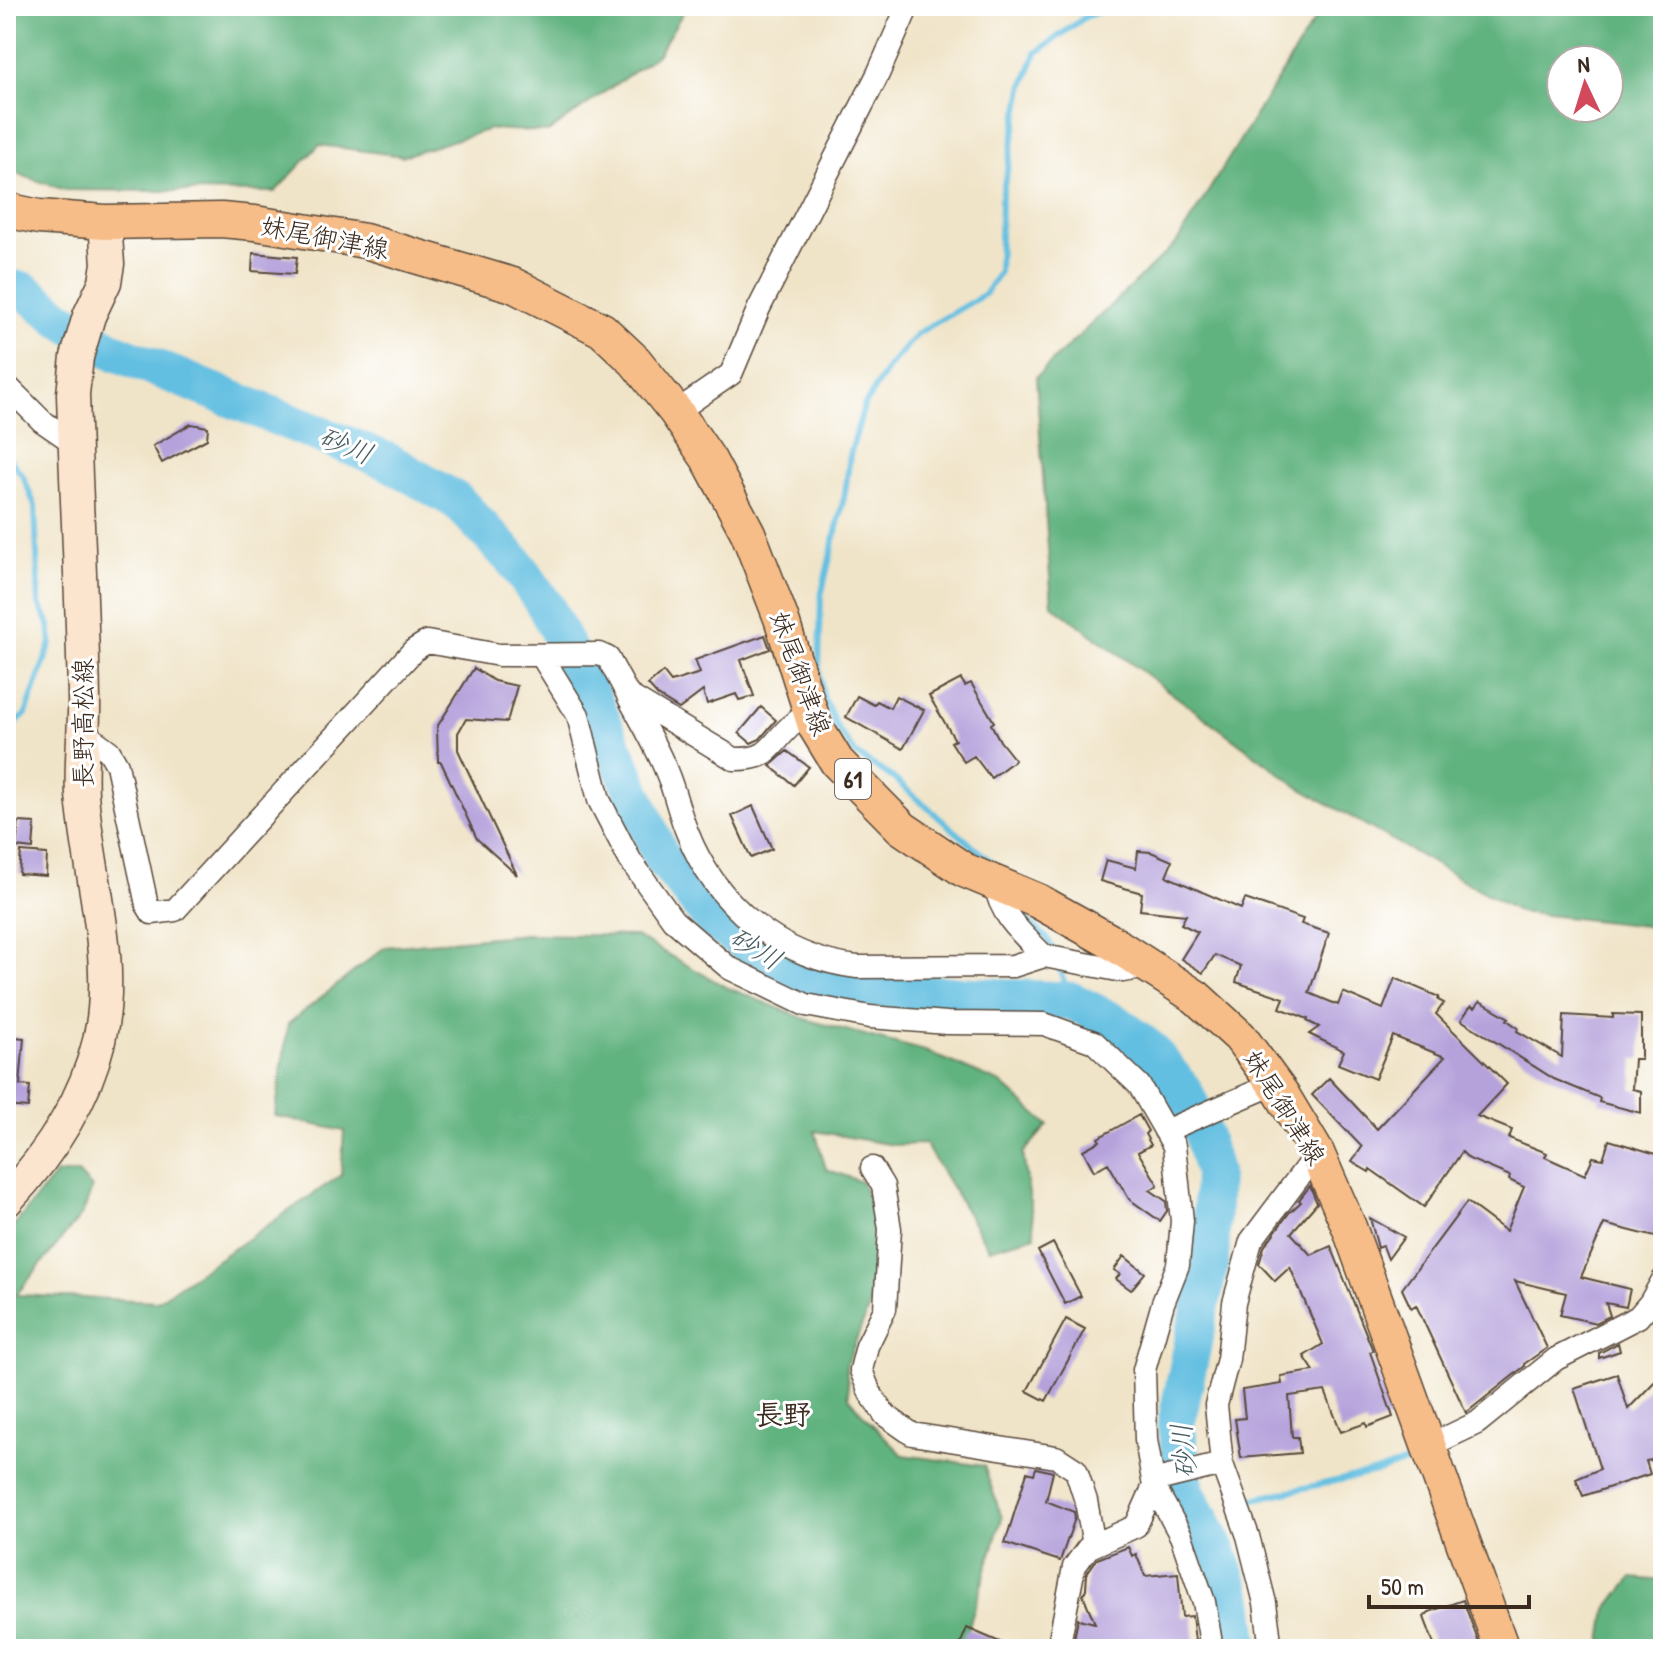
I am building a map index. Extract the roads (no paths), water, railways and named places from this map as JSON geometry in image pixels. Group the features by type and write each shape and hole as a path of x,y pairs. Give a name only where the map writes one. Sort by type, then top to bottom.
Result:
{"main road":[{"name":"妹尾御津線","path":"6,210 39,217 105,222 221,220 290,227 365,241 513,285 602,330 635,361 709,460 748,533 781,618 815,726 837,762 902,828 964,870 1038,901 1108,940 1196,997 1240,1037 1274,1084 1317,1153 1349,1227 1502,1649"},
{"name":"長野高松線","path":"6,1201 50,1149 68,1120 86,1081 100,1039 105,984 82,792 73,394 77,357 89,316 105,282 108,264 105,222"}],"street":[{"path":"676,412 731,374 759,308 871,88 908,6"},
{"path":"6,385 42,421 74,443"},
{"path":"83,732 109,751 117,765 147,905 152,913 164,913 175,910 414,650 427,642 499,655 599,654 608,658 666,771 687,833 707,874 731,905 756,927 801,952 833,964 857,967 1013,966 1044,956 1123,971 1150,967"},
{"path":"541,655 578,715 599,800 630,860 673,920 729,968 806,1005 870,1017 947,1023 1044,1024 1094,1042 1139,1085 1174,1146 1182,1221 1178,1265 1163,1303 1144,1370 1146,1440 1154,1483 1181,1536 1204,1602 1212,1649"},
{"path":"628,695 734,759 750,760 763,756 794,722 811,712"},
{"path":"995,883 996,895 1013,925 1044,956"},
{"path":"1165,1131 1274,1084"},
{"path":"1271,1649 1265,1603 1248,1536 1222,1464 1216,1405 1228,1359 1234,1303 1251,1241 1317,1153"},
{"path":"872,1168 883,1186 890,1229 885,1309 867,1346 861,1370 870,1393 885,1415 912,1434 1056,1457 1076,1470 1086,1501 1094,1545"},
{"path":"1429,1446 1477,1423 1556,1359 1638,1317 1663,1280"},
{"path":"1154,1483 1222,1464"},
{"path":"1058,1649 1074,1567 1088,1548 1136,1526 1154,1483"}],"waterway":[{"path":"995,865 893,778 856,754 837,728 823,696 819,669 821,596 845,493 850,455 864,406 889,366 918,333 985,294 999,272 1001,201 1023,88 1036,53 1085,17 1115,6"},
{"name":"砂川","path":"6,288 25,291 60,318 113,351 389,462 457,501 515,562 546,607 595,704 660,855 712,920 764,957 827,984 915,993 1072,1001 1119,1025 1150,1049 1184,1091 1202,1132 1213,1172 1210,1261 1176,1425 1186,1492 1219,1554 1235,1601 1241,1649"},
{"path":"6,454 23,476 35,506 39,604 49,624 51,643 26,714 6,732"},
{"path":"1013,907 1048,939 1053,951"},
{"path":"1058,966 1072,1001"},
{"path":"1245,1501 1381,1471 1420,1457"},
{"path":"1199,1517 1216,1511"}],"district":[{"name":"長野","path":"783,1414"}]}
